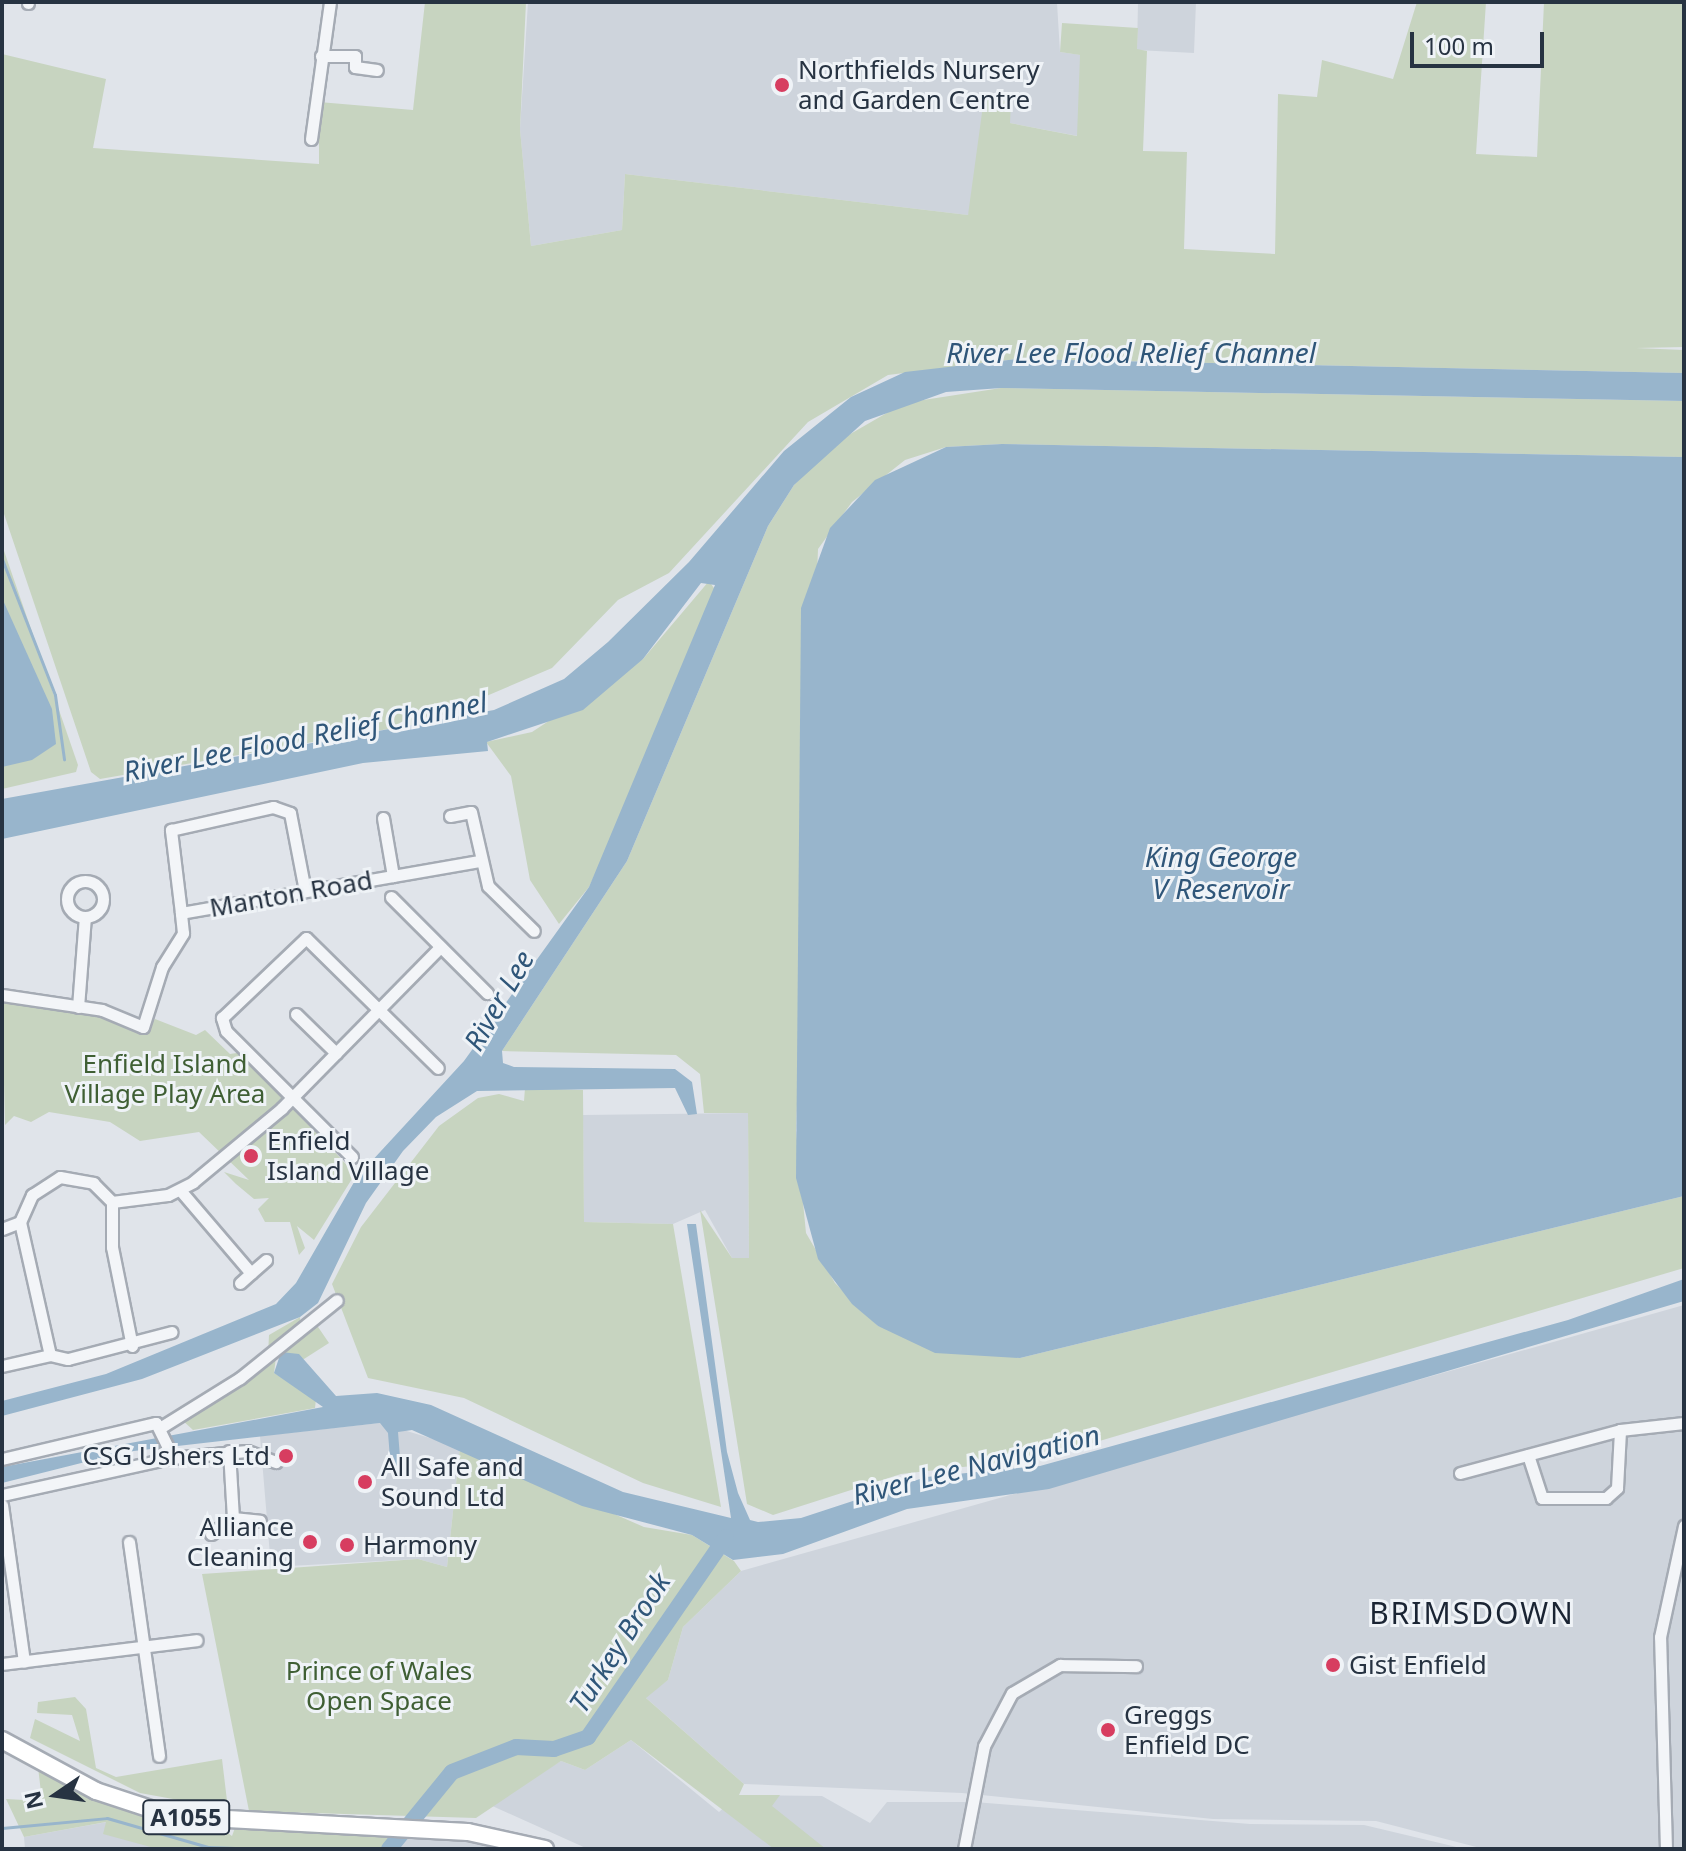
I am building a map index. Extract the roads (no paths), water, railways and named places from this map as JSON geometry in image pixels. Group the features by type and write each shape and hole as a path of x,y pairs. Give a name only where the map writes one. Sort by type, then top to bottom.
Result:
{"main road":[{"name":"A1055","path":"2,1740 96,1791 172,1816 500,1835 545,1849"}],"street":[{"path":"311,139 330,2"},
{"path":"321,56 355,56 355,67 377,70"},
{"path":"181,913 171,830 273,807 290,813 305,891"},
{"path":"450,816 471,812 479,861 496,898 534,931"},
{"path":"383,818 393,876"},
{"name":"Manton Road","path":"2,995 78,1007 143,1027 162,967 183,933 181,913 479,861"},
{"path":"78,1007 85,917 103,900 87,875 67,898 85,917"},
{"path":"391,897 487,993"},
{"path":"352,1157 290,1099 221,1024 237,1003 302,937 438,1068"},
{"path":"112,1202 180,1190 290,1099 440,947"},
{"path":"296,1014 336,1053"},
{"path":"50,1355 20,1222 32,1195 60,1177 93,1183 112,1202 112,1247 132,1346"},
{"path":"180,1190 251,1273"},
{"path":"2,1229 20,1222"},
{"path":"240,1283 266,1260"},
{"path":"2,1495 165,1442 337,1300"},
{"path":"2,1366 50,1355 61,1360 132,1346 172,1332"},
{"path":"1460,1473 1620,1430 1684,1423"},
{"path":"1528,1455 1542,1498 1606,1498 1617,1488 1620,1430"},
{"path":"2,1459 165,1442 262,1452 276,1462"},
{"path":"229,1451 233,1518"},
{"path":"2,1505 24,1661"},
{"path":"211,1534 233,1518 260,1521"},
{"path":"1666,1849 1660,1637 1684,1526"},
{"path":"129,1542 159,1756"},
{"path":"2,1664 197,1640"},
{"path":"964,1849 984,1746 1012,1693 1060,1665 1136,1666"}],"water":[{"path":"1017,359 1684,373 1684,401 1001,388 946,392 865,421 794,485 768,526 627,861 502,1051 503,1063 514,1067 675,1069 692,1082 697,1114 688,1115 675,1088 477,1091 436,1117 403,1151 366,1203 318,1303 300,1317 142,1379 2,1416 2,1401 106,1374 276,1304 296,1283 357,1177 464,1061 589,887 715,585 701,583 643,659 583,710 487,742 488,751 363,763 2,839 2,799 494,710 564,679 608,642 689,562 784,451 851,397 905,372"},
{"name":"King George V Reservoir","path":"1002,444 1684,457 1684,1196 1020,1358 935,1353 878,1326 852,1304 818,1259 796,1178 801,608 830,528 875,480 946,447"},
{"path":"2,598 52,709 56,744 32,760 2,767"},
{"path":"687,1224 696,1224 727,1452 738,1493 750,1520 758,1522 801,1518 926,1477 1040,1466 1568,1320 1684,1279 1684,1301 1049,1489 907,1509 783,1554 733,1560 692,1535 582,1506 412,1430 398,1432 401,1470 391,1471 388,1433 380,1423 125,1452 2,1483 2,1467 323,1407 274,1373 281,1352 299,1354 336,1396 377,1393 431,1405 623,1492 731,1518"}],"waterway":[{"path":"2,559 55,695 64,759"},
{"name":"Turkey Brook","path":"389,1849 452,1772 516,1747 554,1749 588,1737 726,1537"},
{"path":"2,1828 107,1818 208,1847 262,1849"}],"place":[{"name":"Northfields Nursery and Garden Centre","path":"782,85"},
{"name":"Enfield Island Village","path":"251,1156"},
{"name":"CSG Ushers Ltd","path":"286,1456"},
{"name":"All Safe and Sound Ltd","path":"365,1482"},
{"name":"Alliance Cleaning","path":"310,1542"},
{"name":"Harmony","path":"347,1545"},
{"name":"Gist Enfield","path":"1333,1665"},
{"name":"Greggs Enfield DC","path":"1108,1730"}],"district":[{"name":"BRIMSDOWN","path":"1472,1613"}],"water label":[{"name":"River Lee Flood Relief Channel","path":"1131,352"},
{"name":"River Lee Flood Relief Channel","path":"305,736"},
{"name":"River Lee","path":"498,1000"},
{"name":"River Lee Navigation","path":"976,1464"}],"park label":[{"name":"Enfield Island Village Play Area","path":"165,1079"},
{"name":"Prince of Wales Open Space","path":"379,1686"}]}
